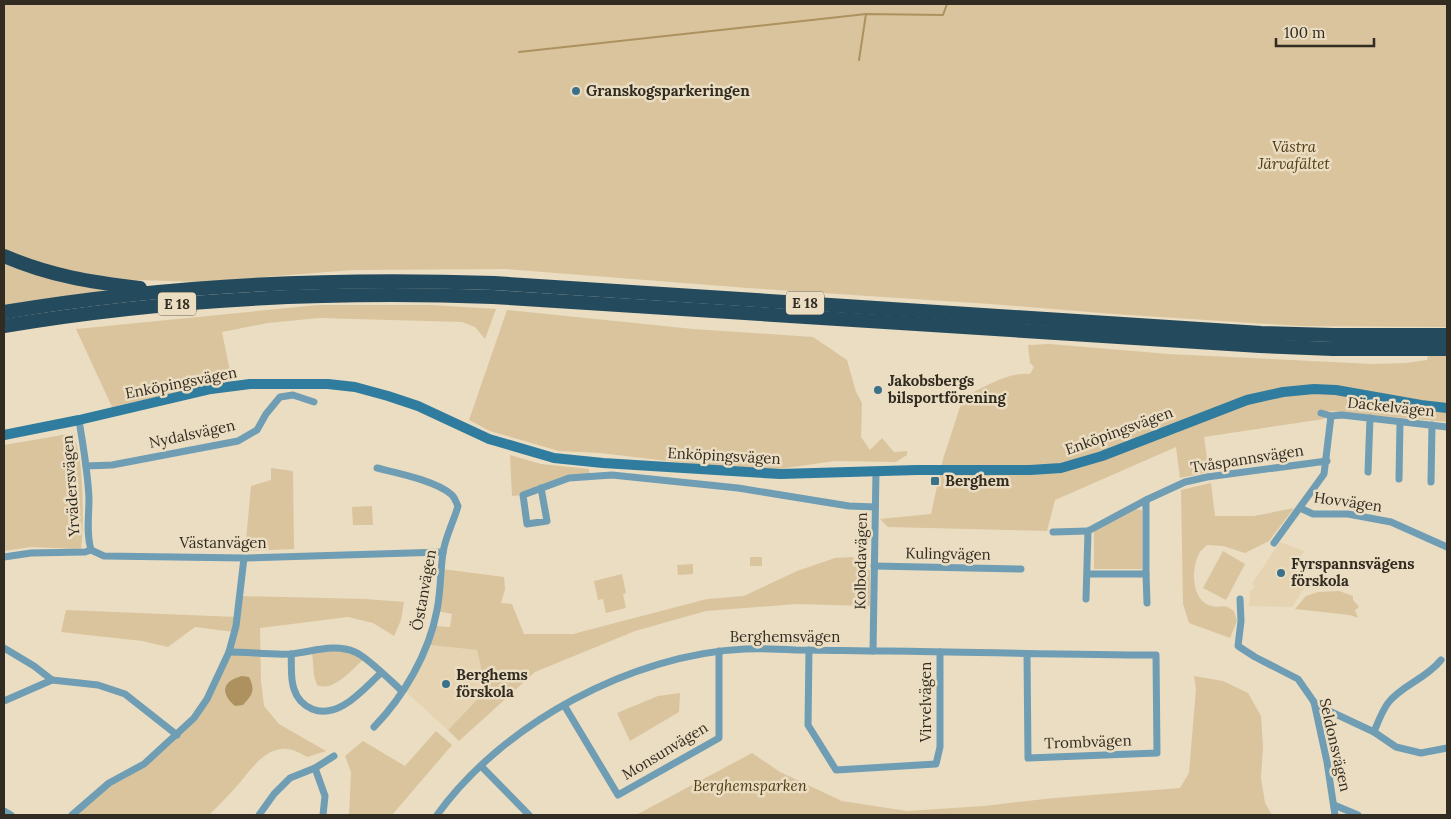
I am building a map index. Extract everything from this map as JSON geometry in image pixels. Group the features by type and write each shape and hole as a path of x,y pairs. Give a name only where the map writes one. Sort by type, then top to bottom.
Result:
{"highway":[{"path":"4,256 44,272 82,280 164,291"},
{"name":"E 18","path":"4,312 164,291 337,281 452,282 1261,333 1447,335"},
{"name":"E 18","path":"4,326 156,305 336,295 442,295 1260,346 1333,349 1447,349"},
{"path":"4,330 33,321"}],"street":[{"name":"Enköpingsvägen","path":"4,435 79,420 211,389 250,384 328,384 355,387 388,396 418,406 489,439 554,458 603,463 780,474 1030,470 1061,468 1102,456 1247,400 1283,392 1314,389 1336,390 1447,408"},
{"name":"Nydalsvägen","path":"86,466 112,465 238,441 257,430 266,414 280,398 293,395 314,402"},
{"name":"Däckelvägen","path":"1321,413 1331,416 1342,415 1447,427"},
{"path":"1274,543 1324,474 1331,416"},
{"path":"1368,472 1370,418"},
{"name":"Yrvädersvägen","path":"79,420 89,499 88,540 92,550"},
{"path":"1399,479 1400,422"},
{"path":"1431,482 1432,425"},
{"name":"Tvåspannsvägen","path":"1053,532 1088,531 1146,500 1185,482 1207,477 1326,461"},
{"name":"Östanvägen","path":"374,727 402,692 425,650 438,609 443,552 458,506 454,496 421,480 377,468"},
{"name":"Kolbodavägen","path":"873,651 876,471"},
{"path":"541,488 547,521 526,524 523,495 541,488 569,478 612,475 738,488 849,506 875,507"},
{"path":"1146,500 1147,603"},
{"name":"Hovvägen","path":"1300,508 1313,514 1348,514 1391,522 1447,547"},
{"path":"1086,599 1088,531"},
{"name":"Västanvägen","path":"4,557 32,553 85,552 92,550 104,556 244,558 443,552"},
{"path":"72,815 109,783 144,764 194,718 207,699 229,652 236,626 244,558"},
{"name":"Kulingvägen","path":"874,566 1021,569"},
{"path":"1087,574 1146,574"},
{"name":"Seldonsvägen","path":"1240,599 1241,620 1238,646 1298,679 1314,702 1327,762 1335,815"},
{"path":"4,648 34,666 52,680"},
{"path":"229,652 291,654 342,648 357,652 402,692"},
{"name":"Berghemsvägen","path":"437,815 481,766 524,730 585,692 622,676 668,660 746,648 1156,656"},
{"name":"Virvelvägen","path":"809,650 808,725 836,770 936,764 940,747 940,652"},
{"name":"Monsunvägen","path":"564,705 618,795 719,738 719,651"},
{"path":"291,654 294,689 299,701 316,710 336,709 357,696 381,673"},
{"name":"Trombvägen","path":"1026,654 1028,758 1157,753 1156,656"},
{"path":"1374,732 1388,702 1403,689 1432,671 1441,660"},
{"path":"4,701 52,680 98,685 125,694 177,735"},
{"path":"1314,702 1374,732 1396,747 1420,754 1447,748"},
{"path":"258,815 274,794 290,778 315,768 334,756"},
{"path":"481,766 529,815"},
{"path":"315,768 325,796 323,815"},
{"path":"1334,805 1358,815"},
{"path":"4,811 11,815"}],"shaded area":[{"name":"Fyrspannsvägens förskola","path":"1280,542 1304,551 1296,566 1310,579 1292,607 1249,606 1250,592 1255,586 1252,584"},
{"name":"Berghems förskola","path":"430,645 477,650 484,681 479,699 448,730 405,691"},
{"path":"242,676 249,677 253,689 243,705 235,706 227,697 225,688 230,681"}],"green space":[{"name":"Västra Järvafältet","path":"4,4 1447,4 1447,327 1299,326 748,288 506,269 353,270 201,282 105,279 71,274 4,252"},
{"path":"4,260 117,289 4,305"},
{"path":"318,305 431,305 496,309 485,339 475,327 462,322 319,318 268,323 222,332 232,381 112,407 76,329"},
{"path":"507,310 693,329 813,337 847,360 856,392 862,403 861,437 870,450 882,438 894,452 907,451 907,455 896,462 835,461 779,469 710,466 600,453 559,451 490,431 469,420"},
{"path":"1050,344 1168,354 1373,364 1406,363 1427,360 1428,356 1447,356 1447,422 1329,411 1324,419 1204,437 1209,472 1180,478 1176,447 1055,500 1047,531 888,527 880,519 931,514 943,459 963,398 1004,378 1013,375 1030,374 1034,367 1030,363 1028,345"},
{"path":"68,434 74,438 80,460 83,510 81,549 31,547 4,551 4,445"},
{"path":"510,455 541,464 589,469 590,477 569,478 523,495 512,496"},
{"path":"271,468 293,471 294,549 245,551 251,486 271,480"},
{"path":"1211,483 1215,516 1254,516 1294,508 1269,541 1245,553 1223,546 1207,545 1196,560 1194,576 1200,598 1212,606 1224,606 1234,611 1237,621 1230,638 1189,623 1183,604 1181,490"},
{"path":"372,506 373,525 353,525 352,507"},
{"path":"1134,509 1142,510 1142,569 1094,569 1094,531"},
{"path":"1223,551 1245,564 1226,600 1203,588"},
{"path":"750,557 762,557 762,566 750,566"},
{"path":"853,557 860,568 870,570 870,606 796,604 706,611 635,631 535,672 459,741 448,730 480,697 484,681 477,650 430,645 436,626 450,627 452,614 437,611 442,569 504,577 505,589 501,603 512,604 524,634 573,634 707,599 744,596 797,571 835,558"},
{"path":"693,564 693,574 678,575 677,565"},
{"path":"622,574 626,593 623,594 626,608 606,613 603,599 598,600 594,581"},
{"path":"1339,591 1353,596 1353,600 1359,607 1355,610 1358,618 1350,615 1295,609 1306,596 1318,592"},
{"path":"239,596 365,599 404,602 401,620 394,636 373,623 348,617 260,628 261,681 264,706 279,724 326,751 307,757 295,751 275,750 262,758 209,815 72,815 109,783 144,764 177,735 207,699 234,632 195,627 168,647 142,641 61,632 66,610 237,617"},
{"path":"331,648 365,658 336,683 323,687 317,685 314,676 312,651"},
{"name":"Berghemsparken","path":"1194,676 1223,681 1248,693 1261,716 1263,747 1261,778 1265,803 1272,815 636,815 752,753 780,772 842,801 907,811 1180,788 1189,773 1196,689"},
{"path":"680,693 679,712 630,741 617,713 658,696"},
{"path":"436,731 452,745 392,815 349,815 351,772 345,756 363,741 405,766"}],"waterway":[{"path":"859,60 866,14 943,15 947,4"},
{"path":"519,52 866,14"}],"place":[{"name":"Granskogsparkeringen","path":"576,91"},
{"name":"Jakobsbergs bilsportförening","path":"878,390"},
{"name":"Berghem","path":"935,481"},
{"name":"Fyrspannsvägens förskola","path":"1281,573"},
{"name":"Berghems förskola","path":"446,684"}]}
